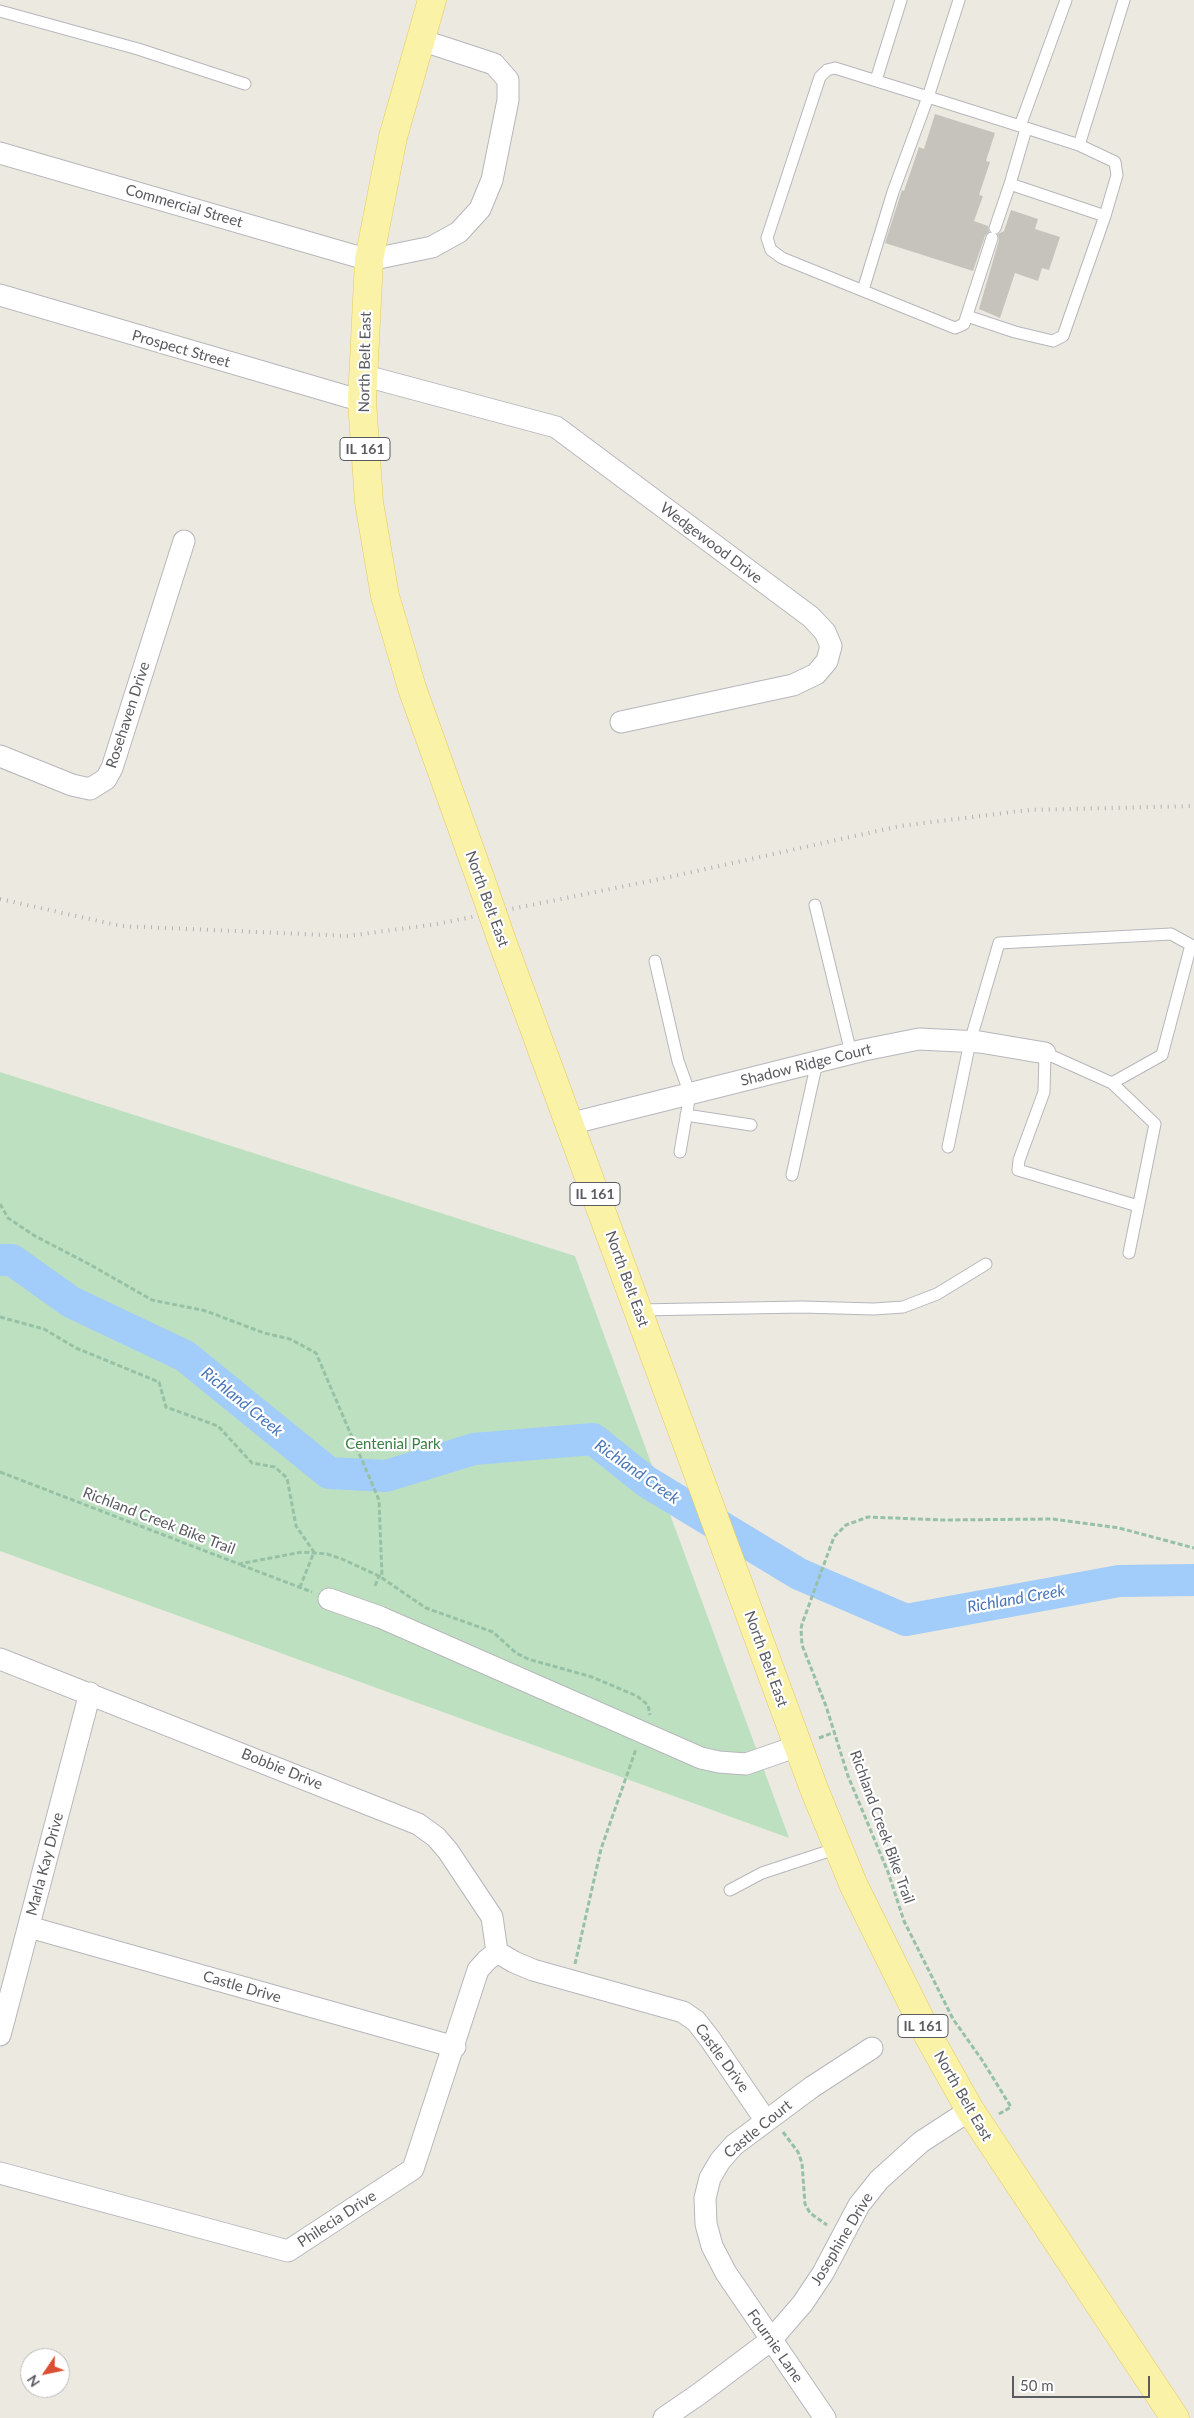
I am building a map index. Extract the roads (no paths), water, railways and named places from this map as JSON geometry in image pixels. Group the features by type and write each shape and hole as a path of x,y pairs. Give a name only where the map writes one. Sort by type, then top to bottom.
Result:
{"main road":[{"name":"North Belt East","path":"432,0 393,137 369,260 362,388 369,502 385,596 412,688 502,941 798,1746 854,1886 929,2037 975,2118 1175,2418"}],"street":[{"path":"369,260 432,247 459,232 480,209 492,180 508,100 508,80 494,64 421,40"},
{"name":"Commercial Street","path":"0,153 369,260"},
{"name":"Prospect Street","path":"0,295 362,388"},
{"name":"Wedgewood Drive","path":"362,388 556,427 811,617 825,632 831,646 827,661 816,674 793,684 621,722"},
{"name":"Rosehaven Drive","path":"0,756 72,785 90,789 106,779 112,768 184,541"},
{"name":"Shadow Ridge Court","path":"569,1124 851,1053 919,1039 970,1042 1045,1053"},
{"path":"329,1599 380,1617 683,1752 719,1762 746,1764 798,1746"},
{"name":"Bobbie Drive","path":"0,1659 418,1824 436,1837 448,1851 492,1917 497,1952"},
{"name":"Marla Kay Drive","path":"0,2035 90,1693"},
{"name":"Castle Drive","path":"28,1927 455,2047"},
{"name":"Castle Drive","path":"497,1952 514,1962 571,1981 682,2012 696,2021 766,2121"},
{"name":"Philecia Drive","path":"0,2173 288,2251 413,2169 455,2047 478,1970 497,1952"},
{"name":"Castle Court","path":"726,2273 712,2246 706,2224 705,2198 710,2178 720,2160 734,2145 766,2121 872,2048"},
{"name":"Josephine Drive","path":"664,2418 729,2373 771,2340 808,2296 823,2273 843,2232 860,2205 896,2163 921,2142 975,2118"},
{"name":"Fournie Lane","path":"726,2273 826,2418"}],"lane":[{"path":"876,80 901,0"},
{"path":"862,290 893,192 928,97 959,0"},
{"path":"967,316 1015,332 1053,341 1063,336 1105,216 1117,175 1115,162 1079,145 1023,128 836,68 827,70 820,77 767,238 771,250 782,258 955,328 964,324 1010,184 1023,128 1066,0"},
{"path":"1079,145 1124,0"},
{"path":"0,11 138,48 246,84"},
{"path":"1010,184 1105,216"},
{"path":"815,905 851,1053"},
{"path":"948,1147 970,1042 1000,943 1171,934 1191,945 1162,1055 1112,1083"},
{"path":"655,961 678,1061 690,1094 680,1152"},
{"path":"1129,1253 1155,1124 1112,1083 1045,1053 1044,1092 1019,1160 1018,1170 1138,1206"},
{"path":"792,1175 816,1062"},
{"path":"686,1115 751,1125"},
{"path":"638,1310 802,1307 874,1309 903,1307 937,1294 986,1264"},
{"path":"730,1890 762,1873 838,1848"}],"waterway":[{"name":"Richland Creek","path":"0,1260 12,1260 71,1302 185,1356 329,1473 386,1476 474,1449 593,1439 647,1482 799,1574 906,1620 1119,1581 1194,1580"}],"railway":[{"path":"0,899 121,926 348,936 437,924 665,878 900,826 1029,810 1194,806"}],"park label":[{"name":"Centenial Park","path":"393,1444"}]}
